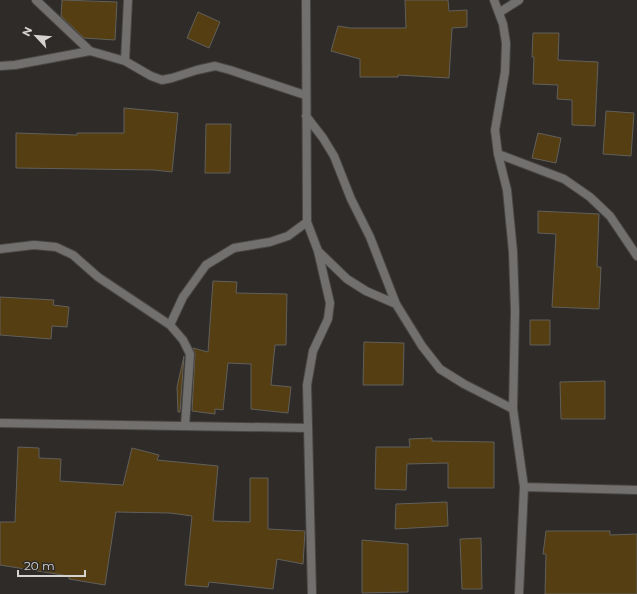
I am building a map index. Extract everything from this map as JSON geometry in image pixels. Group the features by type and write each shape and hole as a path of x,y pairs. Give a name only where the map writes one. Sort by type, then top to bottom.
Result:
{"street":[{"path":"36,0 90,51"},
{"path":"125,61 128,0"},
{"path":"306,0 305,95 307,222 318,251 330,303 328,319 313,351 307,385 312,594"},
{"path":"494,0 504,24 506,43 505,72 495,130 498,154 507,190 513,252 515,311 513,410 524,487 519,594"},
{"path":"500,12 520,0"},
{"path":"0,66 15,65 90,51 125,61 151,76 162,80 215,66 305,95"},
{"path":"306,116 323,138 334,156 351,199 370,237 396,304 422,346 440,369 464,384 513,410"},
{"path":"498,154 564,179 590,197 610,216 637,256"},
{"path":"170,325 183,297 206,264 234,248 270,242 288,236 307,222"},
{"path":"0,249 34,245 56,247 73,256 98,277 170,325 184,340 190,354 185,426"},
{"path":"318,251 347,279 366,291 396,304"},
{"path":"0,424 308,428"},
{"path":"524,487 637,490"}],"building":[{"path":"62,0 117,2 115,40 84,38 61,16"},
{"path":"405,0 448,0 449,11 467,10 467,27 452,28 449,78 398,75 398,77 360,77 360,59 331,51 338,26 350,28 406,28"},
{"path":"198,12 220,22 209,48 187,38"},
{"path":"533,33 559,33 558,60 598,62 595,126 572,125 572,100 557,99 558,85 533,84"},
{"path":"124,108 178,113 172,172 154,170 16,168 16,133 77,135 77,133 124,133"},
{"path":"606,111 634,113 631,156 603,154"},
{"path":"206,124 231,124 230,173 205,173"},
{"path":"538,133 561,138 556,163 532,158"},
{"path":"538,211 599,214 597,267 601,267 599,309 552,307 556,234 538,233"},
{"path":"213,281 237,282 236,293 287,294 286,345 275,345 271,385 291,387 288,413 251,409 251,364 228,363 223,410 215,409 215,414 192,411 195,354 193,348 208,352"},
{"path":"0,297 54,300 53,305 69,307 67,327 52,326 51,339 0,335"},
{"path":"530,320 550,320 550,345 530,345"},
{"path":"364,342 404,343 403,385 363,385"},
{"path":"184,356 180,412 178,412 177,387"},
{"path":"605,381 605,419 561,419 560,382"},
{"path":"432,438 432,441 494,442 494,488 448,488 448,463 407,464 406,490 375,489 376,447 410,447 409,439"},
{"path":"18,447 39,448 39,458 61,459 60,481 123,485 132,448 159,455 157,460 218,466 213,521 250,522 250,478 268,478 268,529 305,531 303,564 277,559 273,589 209,582 208,587 185,585 192,516 170,513 116,512 105,585 69,579 69,576 0,565 0,522 15,522"},
{"path":"447,502 448,526 395,529 396,504"},
{"path":"546,531 610,531 610,535 637,534 637,594 545,594 546,554 543,554"},
{"path":"481,538 482,589 462,589 460,539"},
{"path":"362,540 408,544 408,592 362,593"}]}
